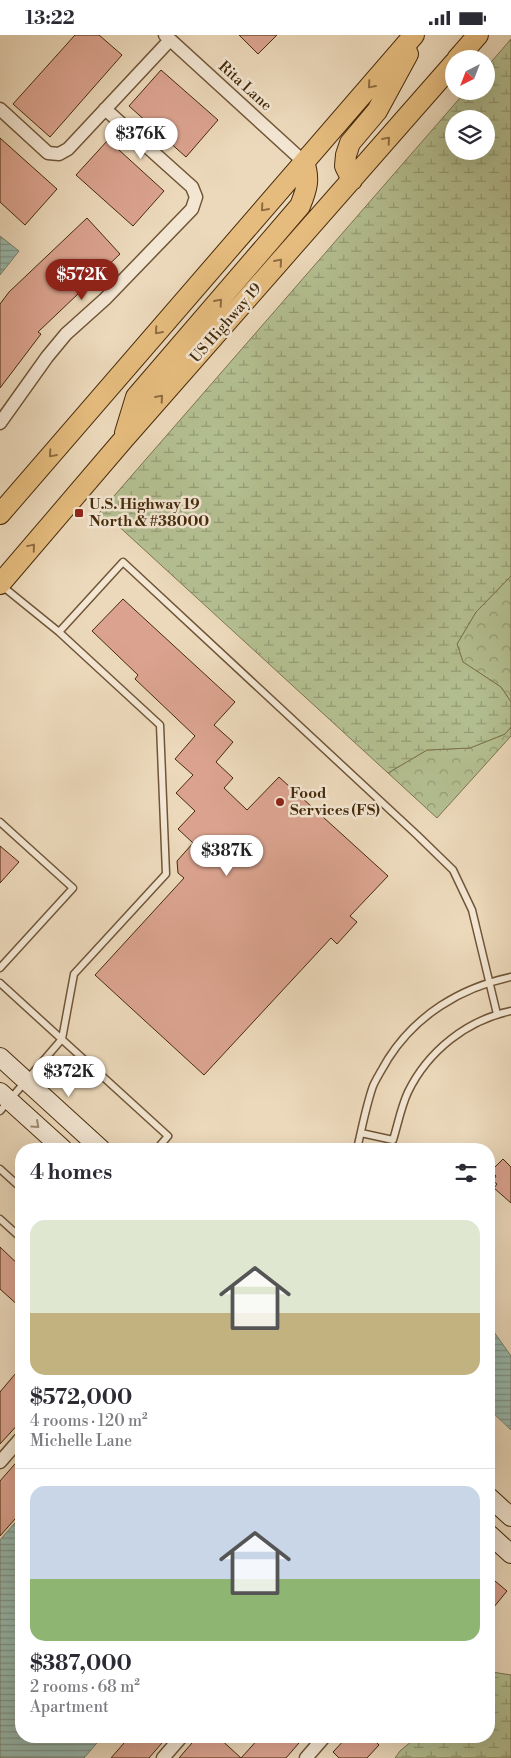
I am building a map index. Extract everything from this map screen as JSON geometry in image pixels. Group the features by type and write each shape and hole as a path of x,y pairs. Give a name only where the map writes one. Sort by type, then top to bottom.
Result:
{"highway":[{"path":"0,514 414,35"},
{"path":"352,180 345,166 350,143 377,111 418,35"},
{"path":"466,50 478,35"},
{"name":"US Highway 19","path":"0,584 123,440 445,73"},
{"path":"123,440 136,397 300,205 306,192 308,174 304,162"}],"main road":[{"path":"0,1057 94,1143"},
{"path":"3,1101 56,1143"},
{"path":"495,1502 511,1517"},
{"path":"495,1539 511,1554"}],"street":[{"name":"Rita Lane","path":"167,37 304,162"},
{"path":"0,109 48,153 59,154 68,149 105,109 167,37"},
{"path":"0,423 47,357 66,334 104,299 192,209 196,197 192,187 105,109"},
{"path":"0,1462 15,1445"},
{"path":"163,1758 176,1743"},
{"path":"306,1758 319,1743"}],"lane":[{"path":"59,632 123,562 403,821 452,870 472,910 497,1014"},
{"path":"0,584 59,632 160,725 166,874 74,974 62,1039 27,1081 3,1101"},
{"path":"0,822 73,888 0,968"},
{"path":"358,1143 374,1085 394,1049 409,1031 440,1005 472,988 511,977"},
{"path":"0,983 168,1136 162,1143"},
{"path":"361,1133 393,1140 408,1093 416,1077 428,1061 440,1048 474,1024 497,1014 511,1011"},
{"path":"0,1169 15,1183"},
{"path":"0,1219 15,1233"}],"green space":[{"path":"511,39 511,576 476,612 457,644 463,662 501,687 511,702 511,727 505,734 470,748 427,750 388,773 114,522 105,523 102,527 94,519 445,115 445,160 495,160 495,110 449,110 458,100 495,100 495,58"},
{"path":"511,576 511,702 501,687 463,662 457,644 476,612"},
{"path":"511,727 511,736 437,818 388,773 427,750 470,748 505,734"},
{"path":"495,1672 511,1675 511,1758 395,1758 410,1743 495,1743"}],"water":[{"path":"0,236 19,251 0,275"},
{"path":"495,1333 511,1356 511,1430 495,1415"},
{"path":"15,1523 15,1743 97,1743 84,1758 0,1758 0,1540"}],"building":[{"path":"75,35 99,35 122,55 50,137 13,104"},
{"path":"239,35 277,35 258,54"},
{"path":"161,70 218,120 186,157 129,106"},
{"path":"0,138 57,189 25,225 0,202"},
{"path":"108,140 164,191 133,226 76,175"},
{"path":"87,218 120,254 38,332 41,334 0,388 0,304 9,292"},
{"path":"123,599 235,702 214,725 233,742 216,762 233,778 224,788 247,810 279,777 388,876 350,916 357,922 337,944 331,938 204,1075 95,975 184,878 178,873 177,861 193,843 178,829 195,811 176,793 193,775 175,759 195,736 135,679 138,675 92,631"},
{"path":"0,846 19,862 0,883"},
{"path":"503,1159 511,1167 511,1203 495,1189 497,1184 495,1182 495,1167"},
{"path":"0,1247 15,1261 15,1303 0,1289"},
{"path":"15,1374 15,1428 0,1444 0,1392"},
{"path":"15,1464 15,1519 0,1536 0,1481"},
{"path":"495,1581 507,1591 495,1606"},
{"path":"124,1743 162,1743 149,1758 111,1758"},
{"path":"192,1743 225,1743 241,1758 179,1758"},
{"path":"255,1743 299,1743 286,1758 241,1758"},
{"path":"341,1743 377,1743 379,1745 367,1758 339,1758 333,1752"}],"place":[{"name":"U.S. Highway 19 North & #38000","path":"79,513"},
{"name":"Food Services (FS)","path":"280,802"}]}
